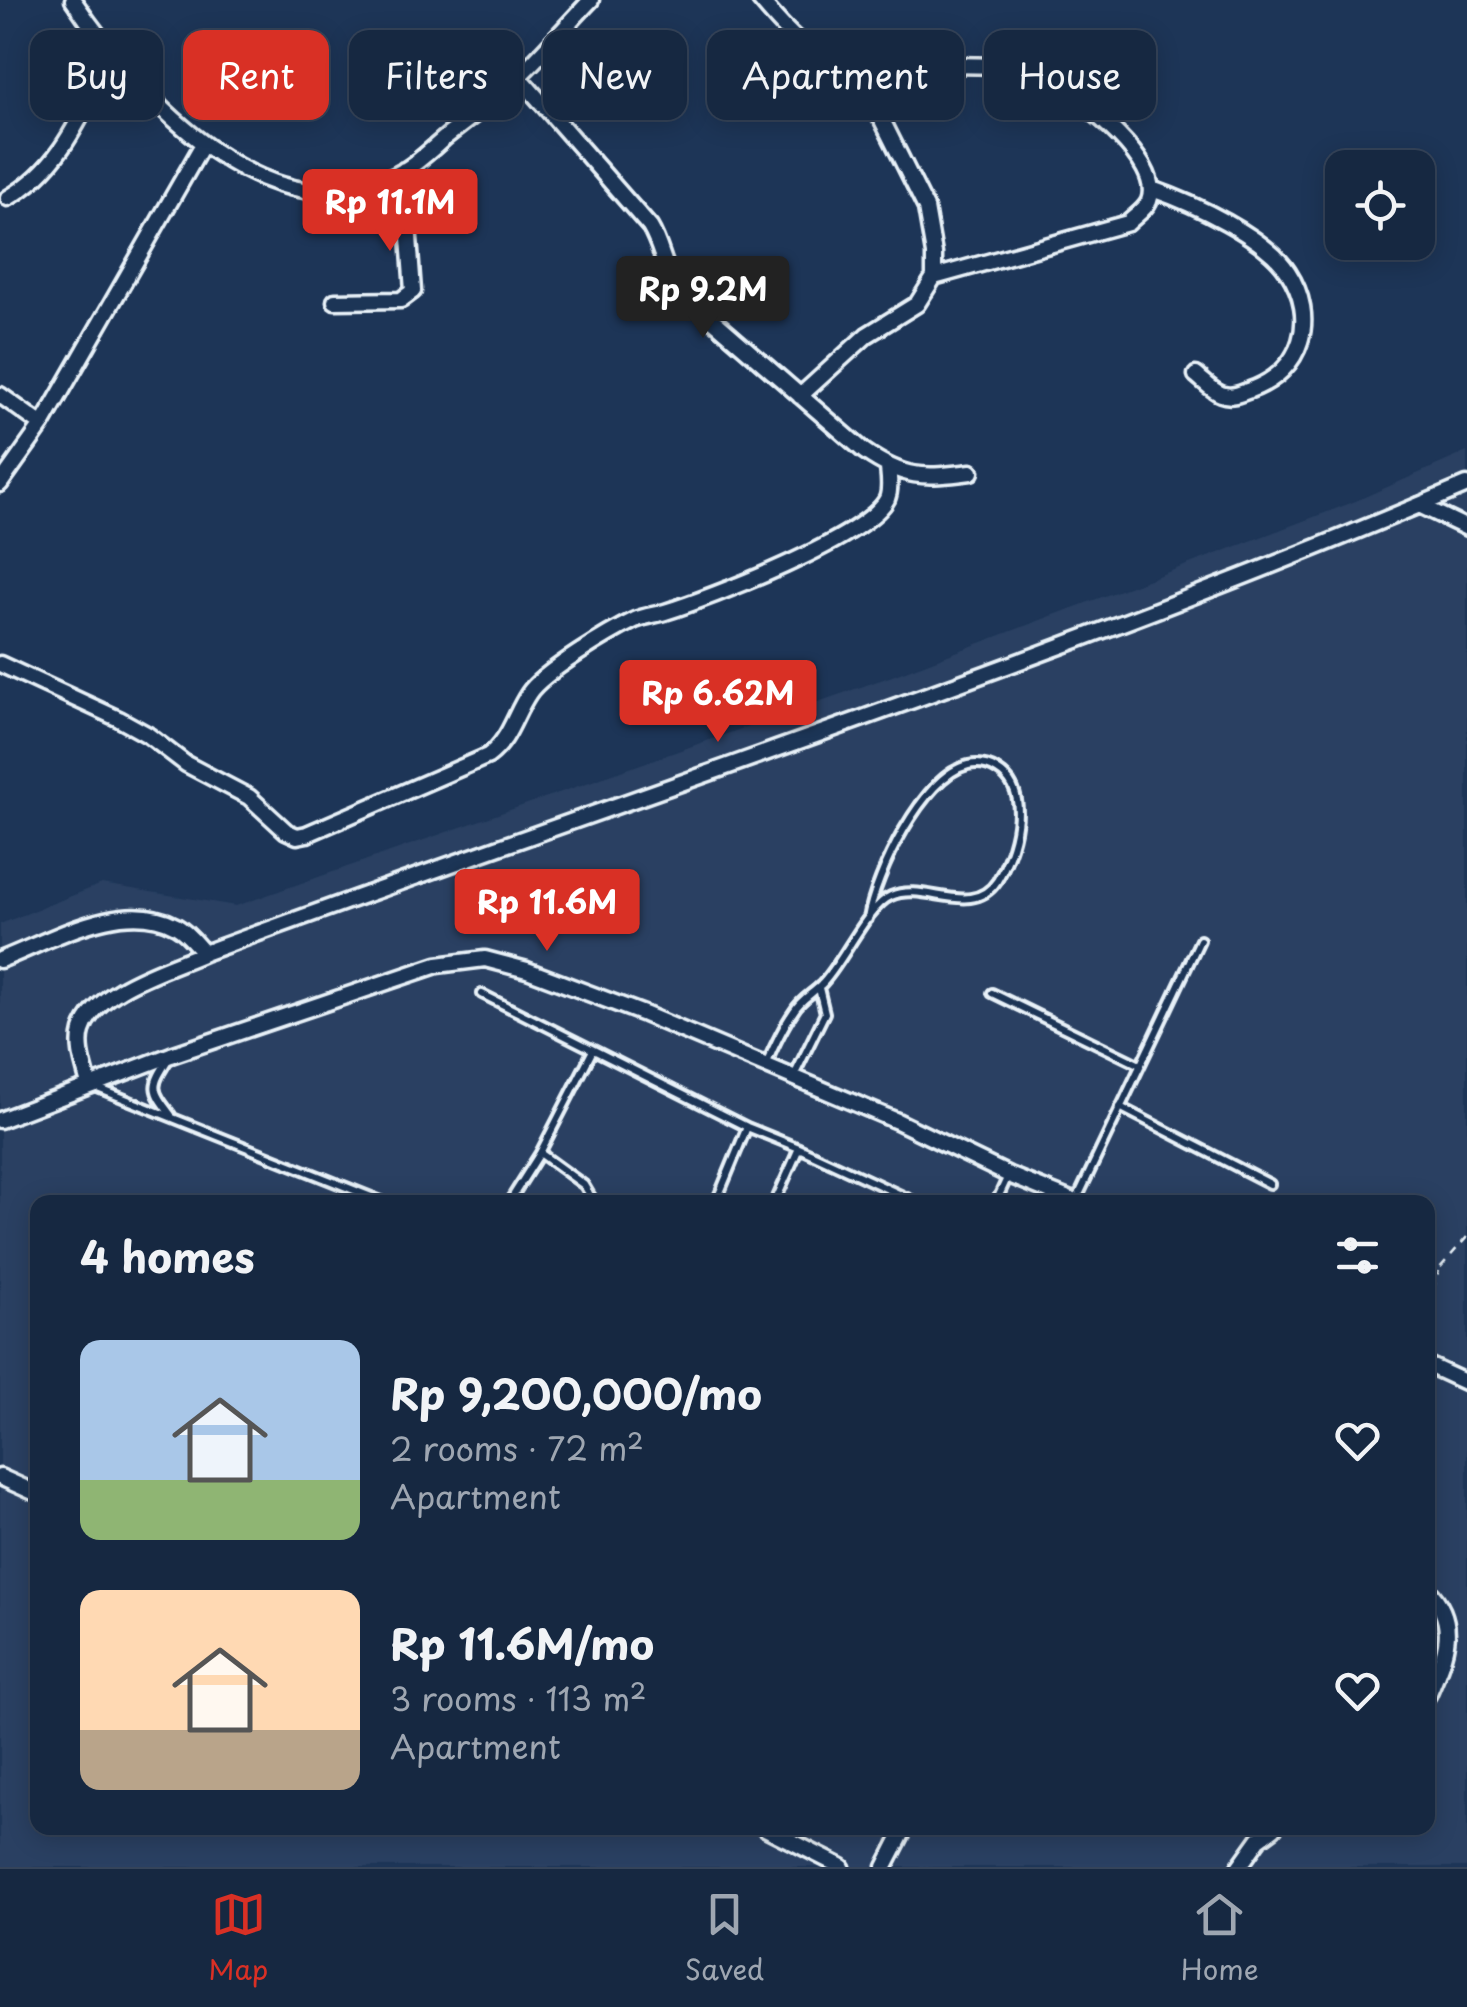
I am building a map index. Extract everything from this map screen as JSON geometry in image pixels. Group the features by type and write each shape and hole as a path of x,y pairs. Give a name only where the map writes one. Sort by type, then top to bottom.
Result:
{"street":[{"path":"73,0 94,30"},
{"path":"523,71 591,0"},
{"path":"760,0 786,30"},
{"path":"934,277 1128,223 1144,209 1152,188 1142,165 1118,132 1056,87 1004,66 964,65"},
{"path":"523,82 650,226 673,284 800,396 888,468 928,477 970,472"},
{"path":"163,108 203,144 256,174 306,192 362,187 404,170 467,120"},
{"path":"8,198 30,186 58,155 77,120"},
{"path":"800,396 866,335 916,304 934,277 926,208 882,120"},
{"path":"0,484 42,425 203,144"},
{"path":"335,301 401,300 414,291 404,170"},
{"path":"1152,188 1210,211 1280,261 1303,308 1305,325 1297,354 1282,371 1260,386 1225,395 1196,374"},
{"path":"0,396 42,425"},
{"path":"0,664 148,735 186,764 249,797 286,831 297,836 307,834 488,756 503,745 526,699 543,678 618,630 808,555 867,520 886,501 890,489 888,468"},
{"path":"89,1084 82,1058 82,1031 97,1006 116,991 204,953 1050,650 1248,575 1467,485"},
{"path":"1420,505 1467,528"},
{"path":"0,960 118,915 153,916 180,928 204,953"},
{"path":"0,1120 89,1084 437,965 485,959 526,970 644,1014 1058,1195"},
{"path":"1435,1368 1467,1383"},
{"path":"0,1477 30,1490"},
{"path":"1435,1600 1444,1613 1449,1634 1435,1678"},
{"path":"779,1835 842,1867"},
{"path":"886,1867 902,1835"},
{"path":"1239,1867 1264,1835"}],"lane":[{"path":"765,1066 797,1006 819,988 882,900 922,892 972,899 991,889 1005,864 1017,825 1018,806 1001,772 988,766 969,765 946,776 928,794 880,876 868,919"},
{"path":"1079,1195 1200,940"},
{"path":"793,1078 825,1013 819,988"},
{"path":"992,993 1140,1064"},
{"path":"482,994 747,1128 901,1195"},
{"path":"513,1195 540,1153 593,1050"},
{"path":"171,1055 154,1094 172,1116"},
{"path":"89,1084 367,1195"},
{"path":"1120,1107 1270,1184"},
{"path":"719,1195 747,1128"},
{"path":"777,1195 799,1148"},
{"path":"540,1153 584,1185 590,1195"},
{"path":"999,1195 1008,1175"}],"path":[{"path":"1435,1272 1467,1236"},
{"path":"1435,1284 1440,1269"}],"shaded area":[{"path":"1467,452 1467,1867 0,1867 0,924 102,884 236,906 895,675 1351,503"}]}
